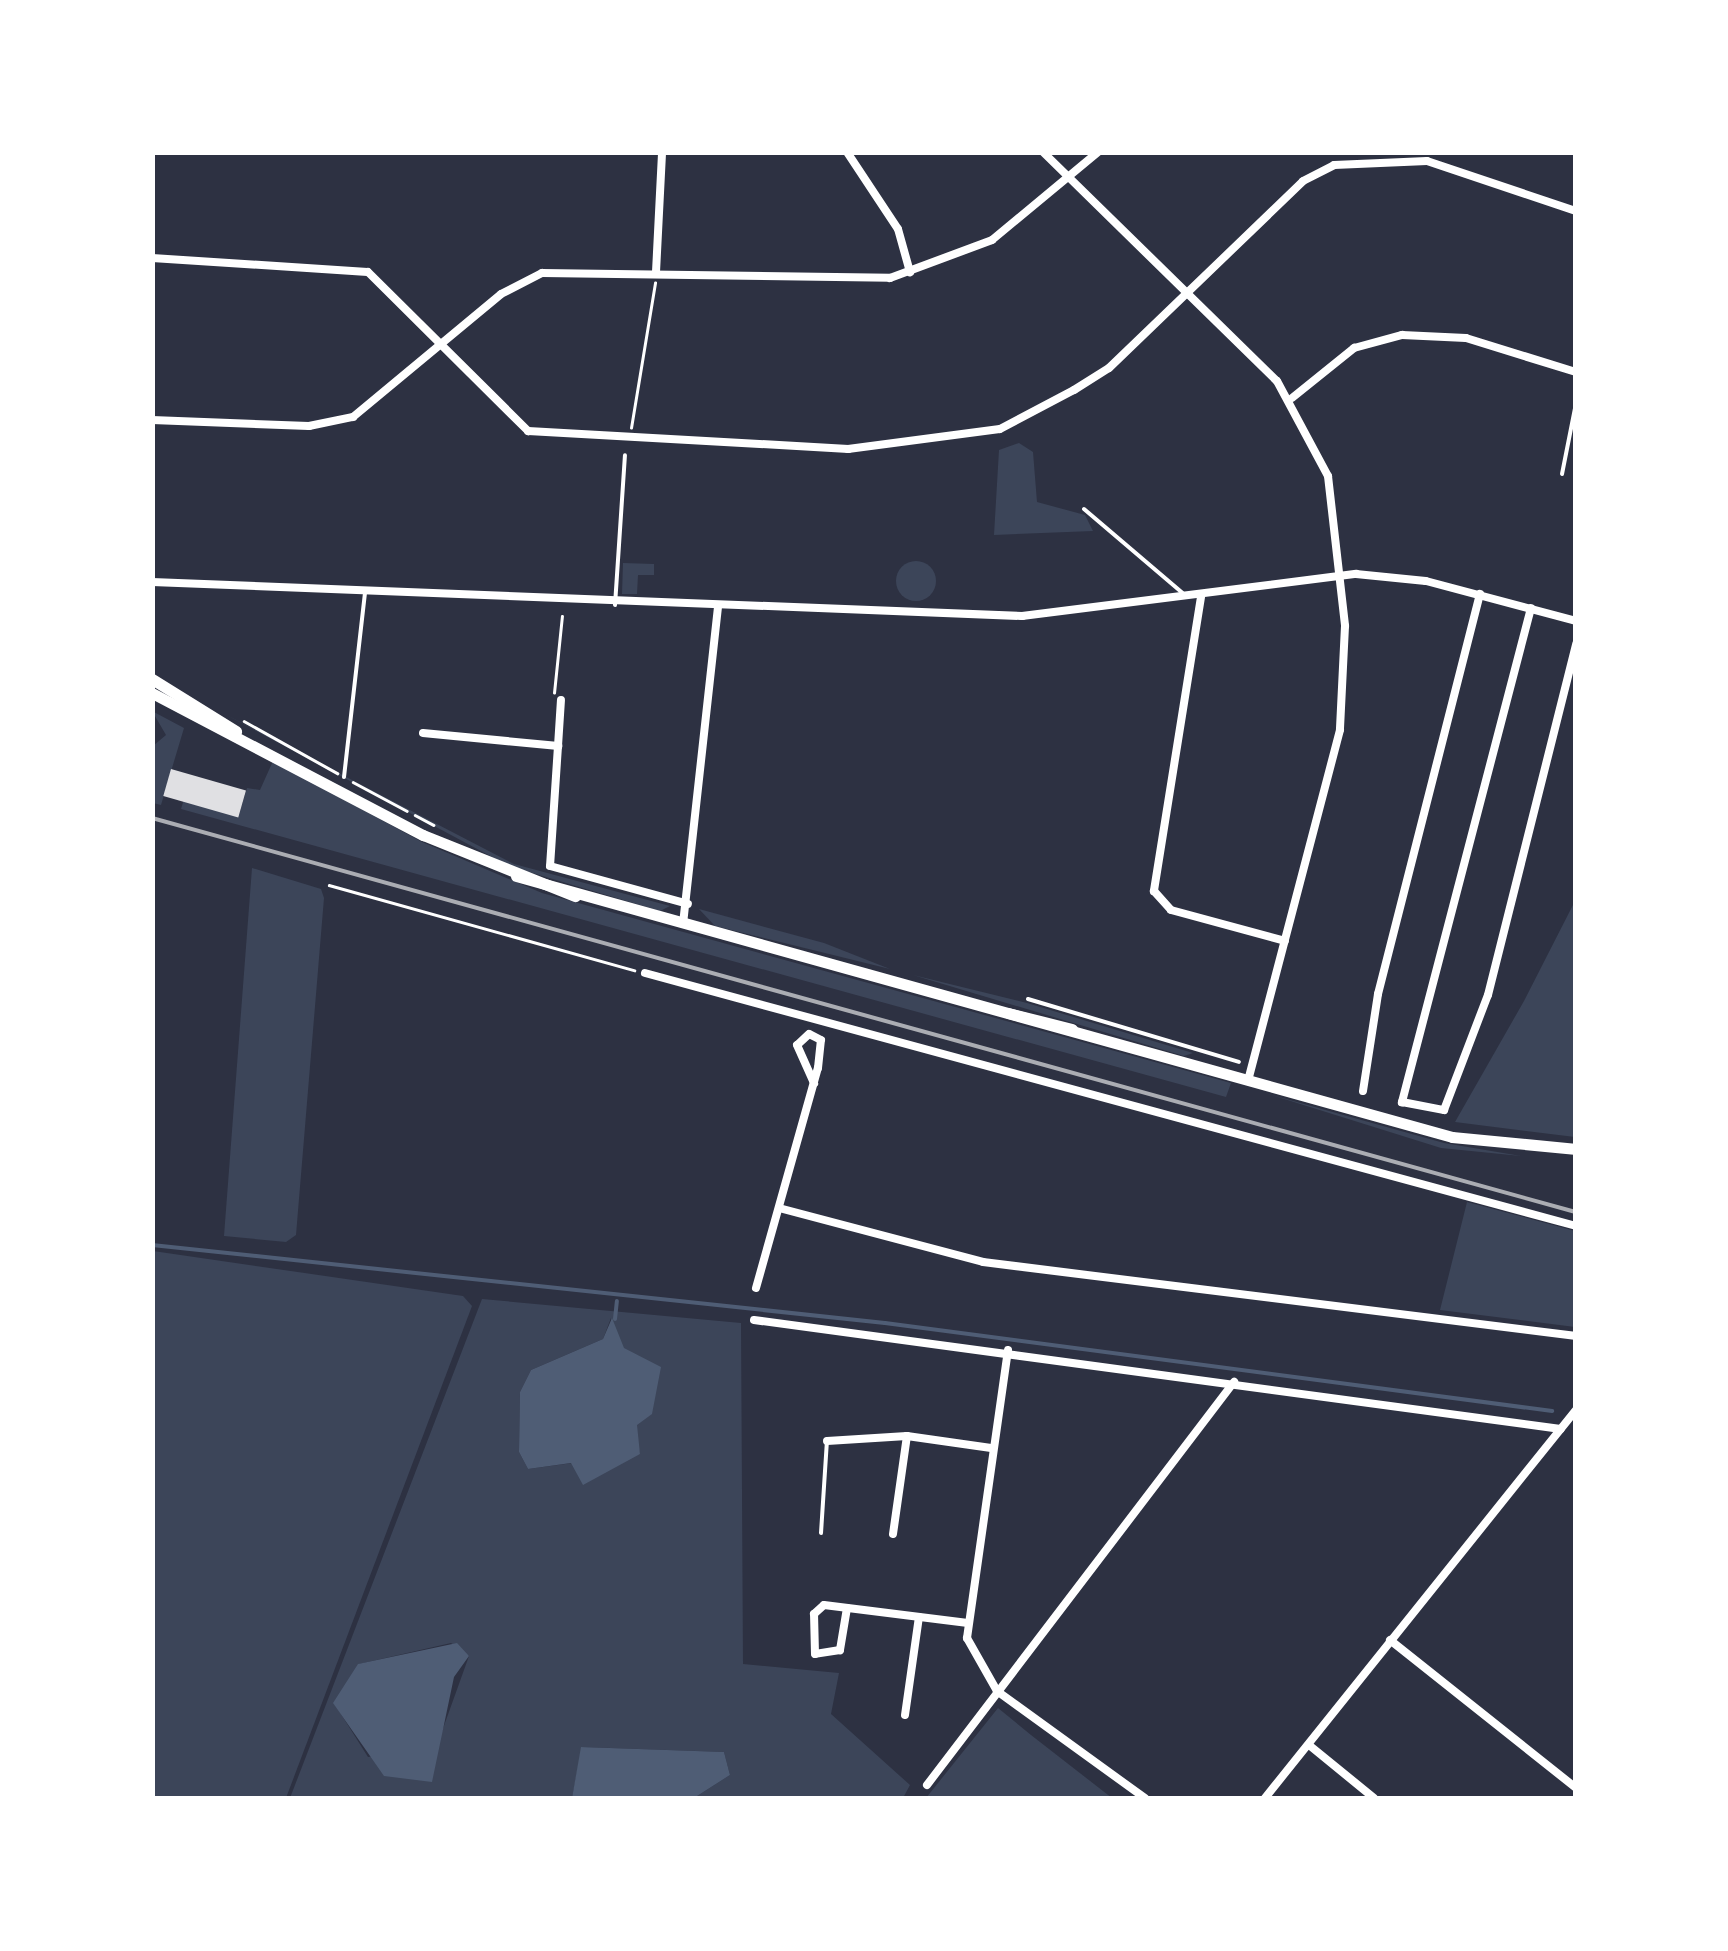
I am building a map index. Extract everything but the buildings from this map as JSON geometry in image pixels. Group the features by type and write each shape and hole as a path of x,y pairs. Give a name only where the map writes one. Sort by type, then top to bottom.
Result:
{"main road":[{"path":"152,679 244,736"},
{"path":"152,693 516,876 1452,1137 1576,1150"}],"street":[{"path":"656,272 662,152"},
{"path":"847,152 898,229 910,272"},
{"path":"1043,152 1292,398 1328,476 1339,575 1340,730 1248,1080"},
{"path":"152,420 336,422 366,411 501,294 542,273 656,272 828,282 910,272 992,240 1071,180 1098,152"},
{"path":"152,258 368,272 528,431 627,442 848,449 1000,429 1109,368 1303,180 1368,157 1427,161 1576,211"},
{"path":"1292,398 1354,348 1402,335 1466,338 1576,372"},
{"path":"152,582 616,605 1022,616 1201,596 1339,575 1480,594 1576,621"},
{"path":"1363,1091 1480,594"},
{"path":"1201,596 1154,891 1171,910 1286,941"},
{"path":"683,924 718,608"},
{"path":"1531,608 1402,1102 1444,1110 1488,996 1576,644"},
{"path":"557,700 550,866 688,904"},
{"path":"423,733 558,746"},
{"path":"645,973 1576,1226"},
{"path":"756,1288 814,1083 820,1021"},
{"path":"814,1083 797,1045 816,1036"},
{"path":"778,1208 983,1262 1576,1336"},
{"path":"754,1320 1008,1350 1561,1428"},
{"path":"1008,1350 968,1622 974,1659 997,1691 1145,1798"},
{"path":"927,1784 1234,1382"},
{"path":"1265,1798 1576,1410"},
{"path":"827,1442 907,1436 992,1448"},
{"path":"892,1534 907,1436"},
{"path":"847,1608 840,1650 815,1654 814,1614 847,1608 968,1622"},
{"path":"906,1715 919,1617"},
{"path":"1390,1640 1576,1788"},
{"path":"1309,1745 1374,1798"}],"lane":[{"path":"1562,474 1576,404"},
{"path":"616,605 625,455"},
{"path":"1084,509 1185,598"},
{"path":"344,777 366,591"},
{"path":"1028,999 1239,1062"},
{"path":"821,1533 827,1442"}],"path":[{"path":"627,442 654,294"},
{"path":"557,700 562,616"},
{"path":"237,717 442,828"},
{"path":"329,885 645,973"}],"shaded area":[{"path":"1019,443 1033,452 1037,502 1085,515 1093,531 994,535 999,450"},
{"path":"916,561 930,567 936,581 930,595 916,601 902,595 896,581 902,567"},
{"path":"623,563 654,564 654,575 638,575 637,594 622,594"},
{"path":"152,711 184,728 161,805 153,803 153,746 166,735"},
{"path":"221,712 514,864 670,906 660,911 509,866"},
{"path":"273,761 422,842 542,893 1231,1083 1226,1097 181,809 184,799 239,815 247,788 260,790"},
{"path":"252,868 321,889 324,898 296,1235 286,1242 224,1236"},
{"path":"1575,901 1575,1137 1455,1122 1524,1001"},
{"path":"699,909 824,943 890,969 715,926"},
{"path":"913,975 1027,1003 1193,1053 1184,1056"},
{"path":"1265,1093 1444,1143 1521,1156 1441,1148"},
{"path":"1467,1202 1575,1231 1575,1327 1440,1310"},
{"path":"153,1251 463,1296 472,1306 286,1798 153,1798"},
{"path":"482,1299 741,1323 743,1664 839,1673 831,1714 910,1785 903,1798 694,1798 730,1775 724,1752 582,1747 572,1798 290,1798","holes":["611,1318 640,1454 528,1469 519,1452 520,1392 531,1370 603,1339","451,1643 469,1656 436,1748 368,1757 334,1703 359,1664"]},
{"path":"612,1318 624,1348 661,1367 652,1414 637,1425 640,1454 583,1485 571,1463 528,1469 519,1452 520,1392 531,1370 603,1339"},
{"path":"457,1643 469,1656 454,1677 432,1782 384,1776 333,1703 358,1664"},
{"path":"998,1708 1031,1735 1112,1798 926,1798"},
{"path":"581,1747 724,1752 730,1775 694,1798 572,1798"}],"waterway":[{"path":"152,1245 885,1323 1552,1411"},
{"path":"615,1319 617,1301"}],"railway":[{"path":"152,818 1576,1212"}]}
